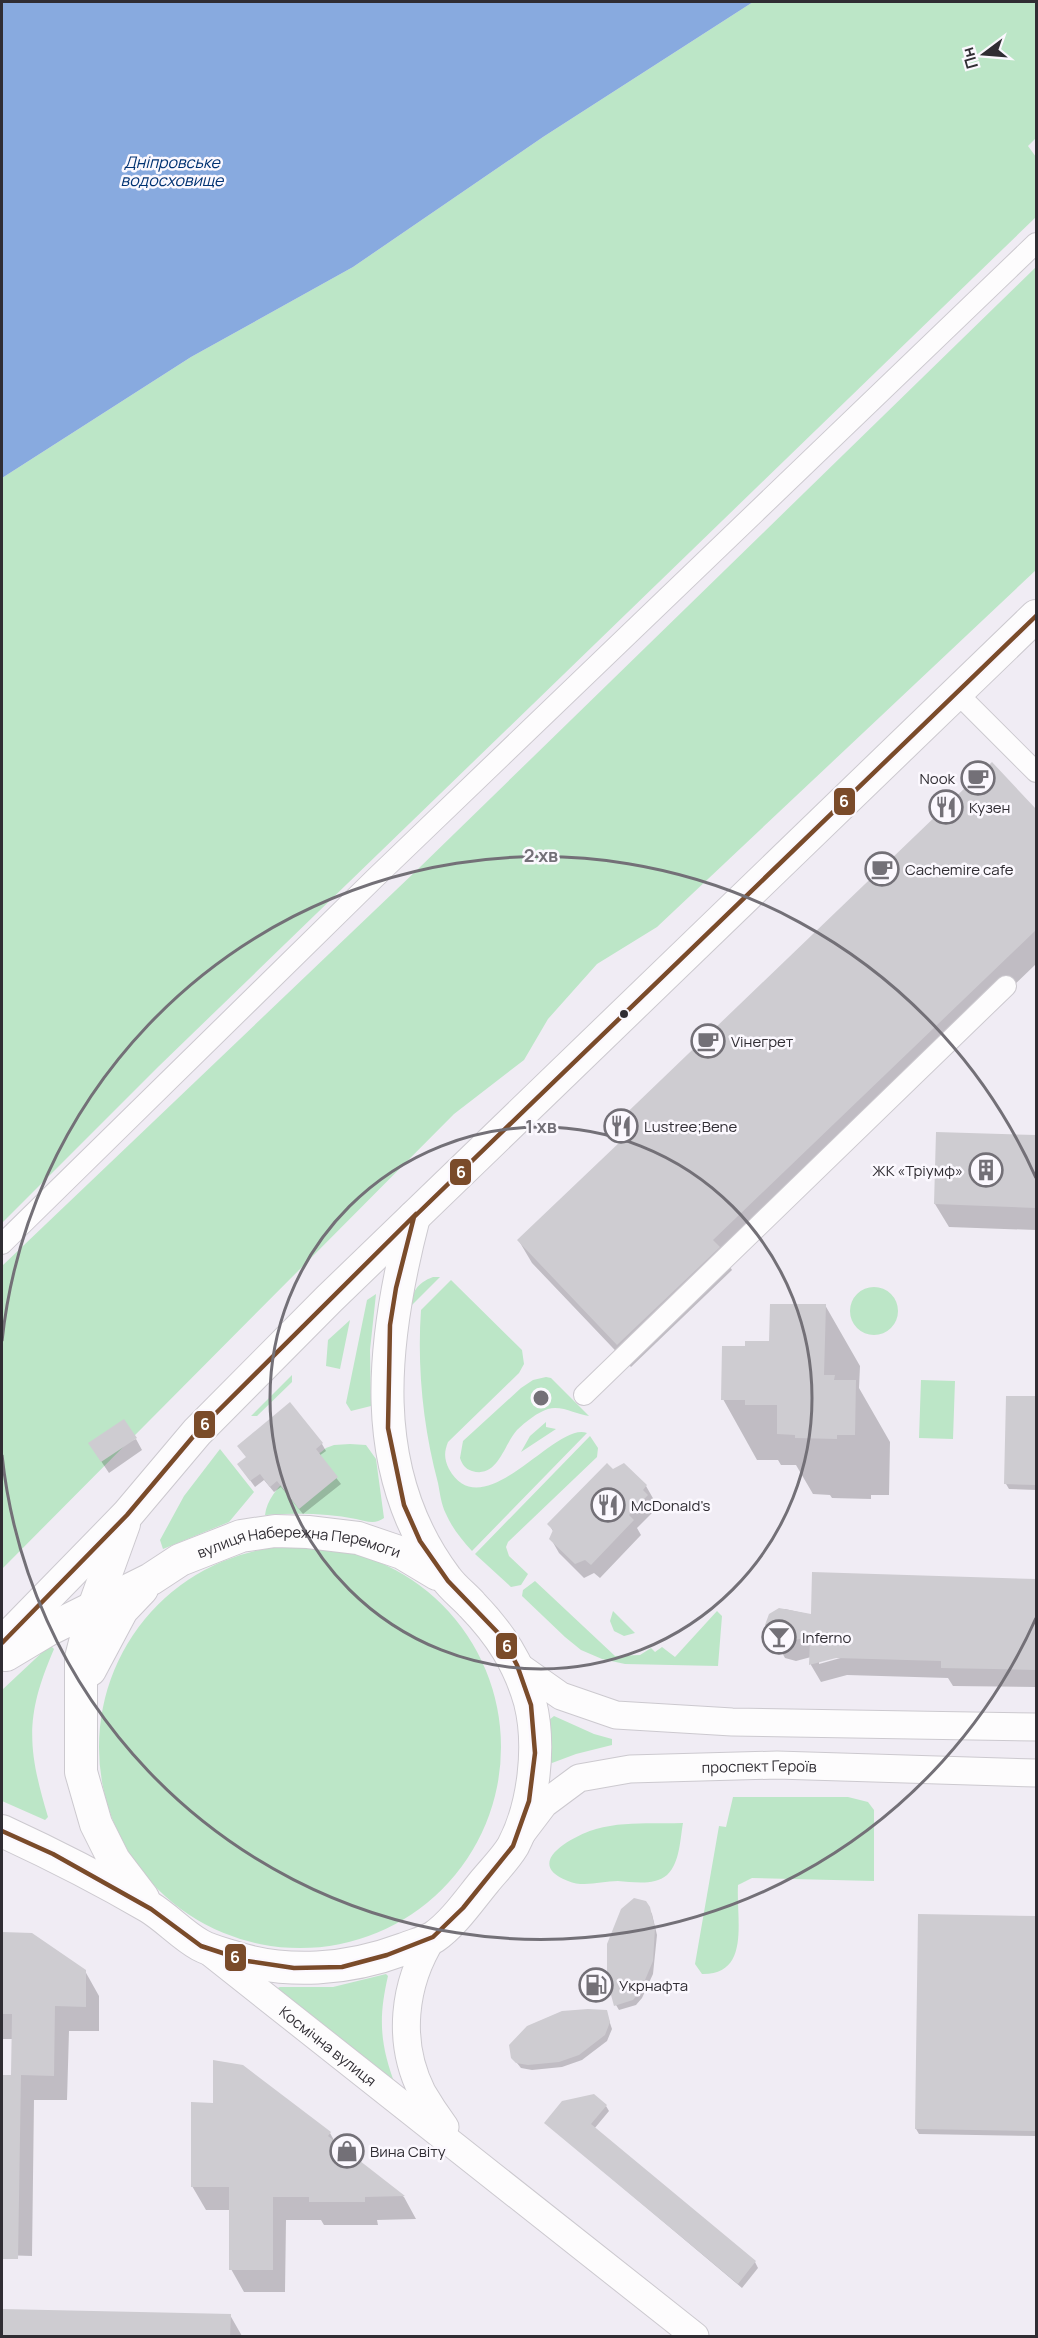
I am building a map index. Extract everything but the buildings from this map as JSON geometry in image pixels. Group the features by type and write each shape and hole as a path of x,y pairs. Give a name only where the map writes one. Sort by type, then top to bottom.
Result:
{"main road":[{"name":"вулиця Набережна Перемоги","path":"2,1643 127,1515 197,1432 414,1217 1036,616"},
{"name":"вулиця Набережна Перемоги","path":"2,1832 53,1854 151,1909 201,1946 259,1963 294,1968 342,1967 387,1955 433,1938 463,1908 513,1846 529,1801 535,1753 531,1705 517,1665 501,1636 448,1581 420,1541 404,1505 388,1428 390,1325 396,1288 414,1217"},
{"name":"вулиця Набережна Перемоги","path":"127,1515 94,1607 81,1658 81,1772 96,1824 114,1860 151,1909"},
{"name":"вулиця Набережна Перемоги","path":"2,1658 94,1607 151,1579 180,1560 241,1536 275,1531 358,1538 402,1553 448,1581"},
{"name":"вулиця Набережна Перемоги","path":"80,1720 91,1667 122,1610 151,1579"},
{"path":"517,1665 561,1696 616,1715 732,1722 1036,1727"},
{"name":"проспект Героїв","path":"513,1846 543,1804 579,1779 630,1769 777,1765 1036,1773"},
{"name":"Космічна вулиця","path":"433,1938 415,1975 405,2019 411,2061 422,2092 457,2146"},
{"name":"Космічна вулиця","path":"201,1946 457,2146 695,2337"}],"street":[{"path":"2,1244 375,878 1036,243"},
{"path":"957,693 1036,771"},
{"path":"585,1395 1006,986"}],"green space":[{"path":"753,2 1036,2 1036,138 1028,146 1036,157 1036,217 158,1067 2,1223 2,478 191,357 353,267 543,137"},
{"path":"1036,267 1036,570 657,927 597,964 548,1019 524,1060 454,1114 2,1569 2,1266 417,870"},
{"path":"433,1277 440,1277 410,1307 417,1288"},
{"path":"451,1280 522,1350 524,1364 519,1373 448,1442 445,1456 449,1469 463,1484 481,1487 499,1481 574,1433 587,1433 472,1551 454,1529 443,1506 428,1440 422,1397 421,1310"},
{"path":"869,1287 879,1287 891,1294 898,1306 898,1316 891,1328 879,1335 869,1335 854,1324 850,1316 850,1306 861,1291"},
{"path":"376,1294 370,1350 371,1406 351,1411 346,1403 367,1300"},
{"path":"350,1320 340,1369 326,1366 328,1340"},
{"path":"292,1375 292,1382 257,1416 251,1416"},
{"path":"551,1378 589,1416 559,1408 544,1410 517,1430 499,1459 488,1470 481,1472 466,1468 460,1458 463,1441 521,1388 533,1380"},
{"path":"921,1380 955,1381 953,1439 919,1438"},
{"path":"546,1422 546,1427 556,1429 521,1452 530,1436"},
{"path":"590,1436 598,1448 597,1457 508,1542 506,1547 509,1556 528,1574 521,1585 511,1587 475,1554"},
{"path":"350,1444 366,1445 376,1459 384,1518 370,1522 322,1515 265,1515 273,1494 289,1477 326,1448"},
{"path":"220,1449 254,1492 229,1522 163,1549 160,1540 184,1496"},
{"path":"280,1546 320,1546 358,1554 395,1569 428,1591 456,1619 478,1652 493,1689 501,1727 498,1786 478,1842 456,1875 428,1903 395,1925 358,1940 320,1948 280,1948 242,1940 205,1925 172,1903 144,1875 122,1842 107,1805 99,1767 99,1727 107,1689 122,1652 144,1619 172,1591 205,1569 242,1554"},
{"path":"535,1581 615,1656 640,1655 651,1648 655,1652 662,1647 675,1657 717,1611 722,1616 718,1666 625,1664 602,1659 581,1650 522,1596 523,1590"},
{"path":"613,1611 635,1633 624,1636 614,1631 610,1621"},
{"path":"50,1645 54,1649 38,1694 32,1732 36,1771 48,1817 45,1820 2,1801 2,1690"},
{"path":"554,1716 594,1734 612,1739 612,1745 552,1763 547,1759 549,1720"},
{"path":"733,1797 848,1797 868,1802 874,1810 874,1881 752,1878 738,1885 739,1928 734,1955 728,1965 718,1972 702,1974 695,1964 719,1826 726,1827"},
{"path":"683,1823 675,1864 667,1875 656,1881 580,1884 555,1874 550,1866 551,1858 557,1850 576,1837 596,1829 628,1824"},
{"path":"386,1974 388,1976 382,2032 396,2087 271,1991 280,1987 333,1987"}],"water":[{"name":"Дніпровське водосховище","path":"2,2 753,2 543,137 353,267 191,357 2,478"}],"transit line":[{"name":"6","path":"2,1831 53,1854 151,1909 201,1946 247,1961 294,1968 342,1967 387,1955 433,1937 463,1908 513,1846 529,1801 535,1753 531,1705 517,1665 502,1637 448,1581 420,1541 404,1505 388,1428 390,1325 396,1288 414,1217 1036,616"},
{"name":"6","path":"2,1643 127,1515 197,1432 416,1214"}],"place":[{"name":"Nook","path":"978,778"},
{"name":"Кузен","path":"946,807"},
{"name":"Cachemire cafe","path":"882,869"},
{"name":"Vінегрет","path":"708,1041"},
{"name":"Lustree;Bene","path":"621,1126"},
{"name":"ЖК «Тріумф»","path":"986,1170"},
{"name":"McDonald's","path":"608,1505"},
{"name":"Inferno","path":"779,1637"},
{"name":"Укрнафта","path":"596,1985"},
{"name":"Вина Світу","path":"347,2151"}]}
